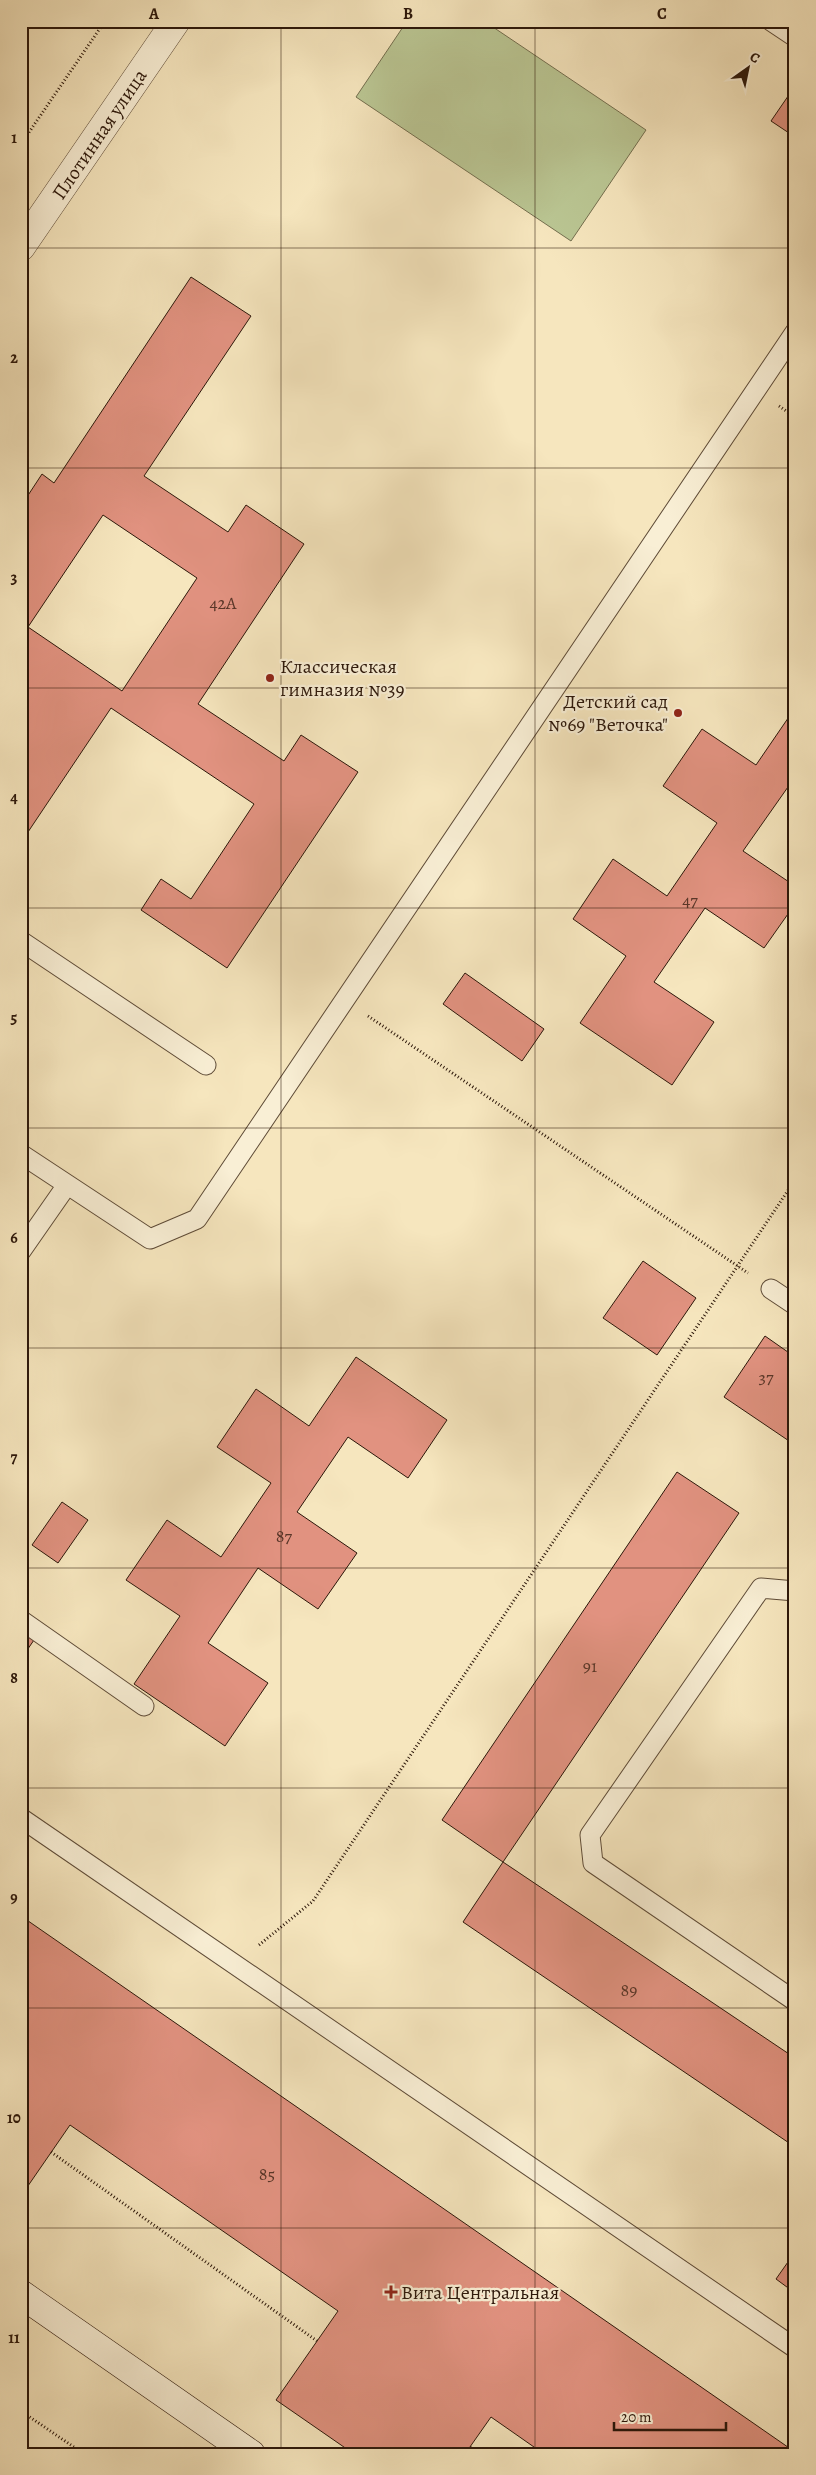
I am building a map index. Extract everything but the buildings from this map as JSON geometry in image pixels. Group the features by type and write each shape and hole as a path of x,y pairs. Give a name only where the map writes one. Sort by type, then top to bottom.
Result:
{"main road":[{"name":"Плотинная улица","path":"21,247 176,21"},
{"path":"21,2294 251,2454"}],"lane":[{"path":"771,21 795,37"},
{"path":"21,1154 150,1239 197,1219 795,332"},
{"path":"21,941 206,1065"},
{"path":"21,1251 67,1185"},
{"path":"771,1289 795,1305"},
{"path":"795,1591 760,1588 590,1835 593,1863 795,2001"},
{"path":"21,1620 144,1706"},
{"path":"21,1818 795,2348"}],"path":[{"path":"21,144 105,21"},
{"path":"344,1001 771,1289"},
{"path":"236,1964 313,1901 795,1180"},
{"path":"52,2152 317,2341"},
{"path":"21,2411 84,2454"},
{"path":"470,2447 481,2454"}],"green space":[{"path":"407,21 484,21 646,130 571,241 356,97"}],"place":[{"name":"Классическая гимназия №39","path":"270,678"},
{"name":"Детский сад №69 \"Веточка\"","path":"678,713"},
{"name":"Вита Центральная","path":"391,2292"}]}
